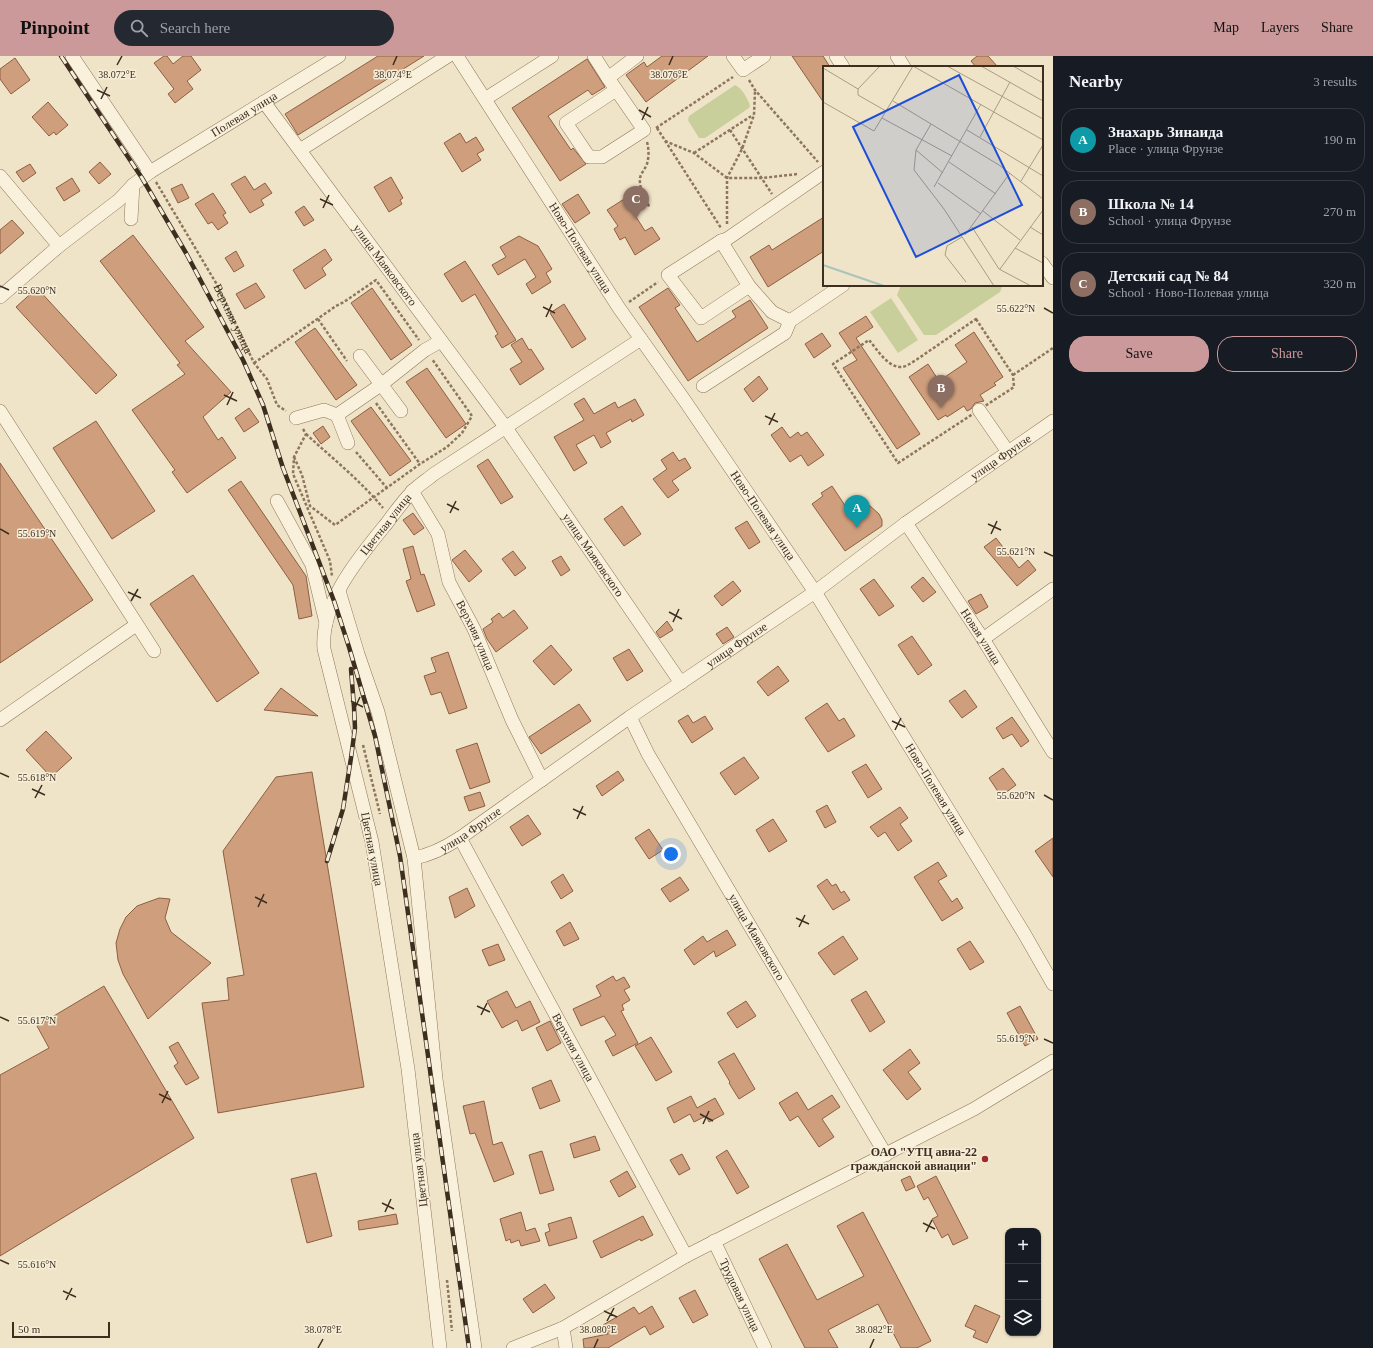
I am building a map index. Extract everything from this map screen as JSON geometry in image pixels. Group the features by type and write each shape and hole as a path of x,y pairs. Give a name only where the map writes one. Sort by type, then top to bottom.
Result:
{"street":[{"path":"72,56 150,172"},
{"path":"300,150 448,56"},
{"name":"Ново-Полевая улица","path":"457,56 620,308 815,592 1025,935 1053,984"},
{"path":"485,99 552,56"},
{"path":"594,56 644,130 602,157 589,157 566,123 616,90"},
{"path":"608,78 637,56"},
{"path":"733,56 743,70 764,56"},
{"path":"836,56 842,66"},
{"path":"897,56 903,66"},
{"name":"Полевая улица","path":"0,296 59,246 119,200 133,185 150,172 332,58"},
{"name":"улица Маяковского","path":"264,102 506,428 681,683"},
{"path":"749,286 701,318 668,276 778,203 822,167"},
{"path":"0,176 59,246"},
{"path":"131,219 133,185"},
{"path":"724,240 749,286 772,312 790,321"},
{"path":"1043,264 1053,278"},
{"path":"703,386 785,333 790,321 842,286"},
{"path":"506,428 641,339"},
{"path":"337,415 382,384 425,350 441,341"},
{"path":"360,356 401,411"},
{"path":"296,418 324,410 337,415 348,443"},
{"path":"979,410 1008,452"},
{"path":"0,412 154,651"},
{"name":"улица Фрунзе","path":"414,858 425,856 444,848 460,838 630,717 815,592 906,523 1053,421"},
{"name":"Цветная улица","path":"440,1348 408,1068 372,842 324,649 323,638 326,623 339,591 362,554 412,491 434,474 506,428"},
{"name":"Верхняя улица","path":"412,491 438,534 449,582 474,630 512,720 542,780"},
{"path":"277,501 312,565 326,623"},
{"name":"Новая улица","path":"906,523 983,639 1053,752"},
{"path":"983,639 1053,589"},
{"path":"339,591 358,654 378,712 414,858 436,1079 475,1348"},
{"path":"0,720 136,625"},
{"name":"улица Маяковского","path":"630,717 652,761 886,1155"},
{"name":"Верхняя улица","path":"460,838 686,1256"},
{"path":"513,1348 563,1328 686,1256 974,1109 1053,1061"},
{"name":"Трудовая улица","path":"714,1241 766,1348"},
{"path":"563,1328 566,1348"}],"path":[{"path":"650,208 640,186 640,178 647,163 649,149 644,130 657,128 743,70 755,90 822,167"},
{"path":"724,240 727,178 742,149 754,115 755,90"},
{"path":"694,153 754,115"},
{"path":"657,128 724,240"},
{"path":"730,130 778,203"},
{"path":"665,140 694,153 727,178 762,178 801,174"},
{"name":"Верхняя улица","path":"150,172 216,283 254,364 267,379 277,405 296,418 306,434 374,497 392,517"},
{"path":"620,308 668,276"},
{"path":"254,364 336,306 376,280"},
{"path":"976,319 1013,375 1014,387 898,463 833,364 869,340 884,358 893,365 900,367 916,360 976,319"},
{"path":"1013,375 1053,348"},
{"path":"294,456 302,476 310,506 335,525 446,447 462,433 472,416"},
{"path":"306,434 294,456 293,474 330,561 333,577 339,591"},
{"path":"348,443 387,488"}],"green space":[{"path":"735,85 748,100 750,106 749,108 705,138 699,138 688,120 689,116"},
{"path":"901,286 1003,286 1000,292 936,335 924,335 897,295"},
{"path":"891,298 918,340 898,353 870,312"}],"building":[{"path":"164,56 167,56 173,64 183,56 191,56 201,70 187,81 193,89 175,103 168,94 174,89 154,63"},
{"path":"378,56 424,56 298,135 285,114"},
{"path":"662,56 708,56 646,102 626,75 644,62 647,67"},
{"path":"792,56 823,56 829,66 823,66 823,102"},
{"path":"977,56 988,56 997,66 975,66 971,61"},
{"path":"15,58 30,80 11,94 0,79 0,69"},
{"path":"587,59 605,87 592,95 588,90 548,116 571,150 573,148 586,164 560,181 512,108"},
{"path":"48,102 68,125 56,135 54,132 49,136 32,117"},
{"path":"460,133 466,143 476,137 484,150 477,154 481,160 462,172 444,143"},
{"path":"100,162 111,174 99,184 89,172"},
{"path":"30,164 36,173 23,182 16,172"},
{"path":"245,176 254,190 265,183 272,193 261,200 264,205 250,213 231,184"},
{"path":"391,177 403,198 400,200 402,204 389,212 374,187"},
{"path":"72,178 80,191 64,201 56,188"},
{"path":"182,184 189,198 178,203 171,189"},
{"path":"213,193 226,213 223,215 228,223 218,230 212,222 208,224 195,204"},
{"path":"578,194 590,213 575,223 562,204"},
{"path":"632,194 640,207 633,212 645,231 652,227 660,239 635,255 625,237 620,240 614,229 618,226 607,210"},
{"path":"304,206 314,220 304,226 295,212"},
{"path":"823,218 823,252 768,287 750,257 769,245 772,250"},
{"path":"12,220 24,233 0,254 0,230"},
{"path":"133,235 204,327 185,341 231,392 203,417 218,440 222,437 236,458 187,493 172,472 175,470 132,410 185,374 177,365 180,363 100,261"},
{"path":"519,236 538,246 552,269 546,273 551,282 532,294 526,284 536,277 525,259 498,275 492,265 506,257 500,247"},
{"path":"325,249 332,260 322,268 326,275 305,289 293,270"},
{"path":"236,251 244,266 234,272 225,258"},
{"path":"465,261 516,340 502,348 495,336 498,334 475,294 462,302 444,274"},
{"path":"256,283 265,297 245,309 236,294"},
{"path":"37,288 117,375 96,394 16,307"},
{"path":"372,288 412,345 391,360 351,303"},
{"path":"668,288 680,305 675,308 697,342 736,317 732,311 750,300 768,328 688,381 639,307"},
{"path":"564,304 586,339 572,348 550,313"},
{"path":"866,316 873,327 856,338 920,434 897,449 843,368 857,360 839,333"},
{"path":"315,328 357,385 336,400 295,342"},
{"path":"974,332 1003,377 994,383 996,385 980,395 984,401 975,403 971,409 967,411 964,406 947,417 946,415 938,420 909,377 928,364 939,381 967,362 955,345"},
{"path":"822,333 831,346 814,358 805,344"},
{"path":"522,338 529,350 531,349 544,369 520,385 510,369 522,362 511,345"},
{"path":"427,368 466,424 446,438 406,382"},
{"path":"759,376 768,389 753,402 744,389"},
{"path":"584,398 594,414 615,402 618,408 635,399 644,415 632,422 631,419 606,433 611,442 601,448 594,435 576,445 587,463 574,471 554,437 584,420 574,404"},
{"path":"371,407 411,461 390,476 351,421"},
{"path":"249,408 259,422 244,432 235,418"},
{"path":"96,421 155,511 112,539 53,448"},
{"path":"323,426 330,437 321,444 313,433"},
{"path":"782,427 790,438 798,432 801,436 807,432 824,455 808,466 801,455 790,462 771,435"},
{"path":"673,452 679,461 685,458 691,468 672,481 679,490 668,498 653,479 667,469 661,460"},
{"path":"488,459 513,497 501,504 477,466"},
{"path":"0,463 93,600 0,663"},
{"path":"241,481 306,576 312,616 299,619 293,585 228,490"},
{"path":"832,486 852,516 869,505 879,514 882,520 882,526 845,551 812,504 823,496 821,493"},
{"path":"622,506 641,534 624,546 604,519"},
{"path":"413,513 424,528 414,535 403,520"},
{"path":"747,521 760,542 749,549 735,528"},
{"path":"996,538 1019,568 1028,560 1036,570 1017,586 984,547"},
{"path":"413,546 421,575 424,574 435,605 417,612 406,581 411,579 403,549"},
{"path":"465,550 482,571 469,582 452,560"},
{"path":"513,551 526,568 515,576 502,559"},
{"path":"561,556 570,570 561,576 552,561"},
{"path":"193,575 259,673 217,702 150,604"},
{"path":"923,577 936,592 923,602 911,587"},
{"path":"874,579 894,606 879,616 860,589"},
{"path":"733,581 741,591 722,606 714,596"},
{"path":"981,594 988,607 976,614 968,601"},
{"path":"514,610 528,628 496,652 487,639 483,629 493,622 491,619 499,613 503,618"},
{"path":"667,621 673,630 660,638 656,632"},
{"path":"727,627 734,637 723,644 716,634"},
{"path":"912,636 932,665 918,675 898,645"},
{"path":"551,645 572,670 554,685 533,661"},
{"path":"629,649 643,671 627,681 613,658"},
{"path":"448,652 467,708 449,714 441,692 431,695 424,676 436,672 431,658"},
{"path":"778,666 789,681 768,696 757,682"},
{"path":"281,688 318,716 264,710"},
{"path":"965,690 977,707 962,718 949,701"},
{"path":"827,703 839,721 844,718 855,736 828,752 805,718"},
{"path":"579,704 591,721 541,754 529,737"},
{"path":"688,715 693,723 705,716 713,729 692,743 678,721"},
{"path":"1012,717 1029,741 1021,747 1012,734 1003,739 996,728"},
{"path":"46,731 72,758 51,777 26,750"},
{"path":"477,743 490,782 470,789 456,750"},
{"path":"744,757 759,778 735,795 720,773"},
{"path":"866,764 882,789 868,798 852,772"},
{"path":"1003,768 1016,785 1001,796 989,778"},
{"path":"618,771 624,780 602,796 596,786"},
{"path":"312,772 364,1087 218,1113 202,1003 229,1000 227,978 244,975 223,851 276,777"},
{"path":"480,792 485,806 469,811 464,797"},
{"path":"827,805 836,822 825,828 816,811"},
{"path":"900,807 908,818 900,824 912,841 898,851 885,832 878,837 870,827"},
{"path":"528,815 541,834 522,846 510,827"},
{"path":"773,819 787,841 769,852 756,830"},
{"path":"649,829 663,850 649,859 635,838"},
{"path":"1053,838 1053,877 1035,851"},
{"path":"938,862 947,876 938,881 952,902 957,898 963,908 942,921 914,877"},
{"path":"563,874 573,891 561,899 551,882"},
{"path":"680,877 689,890 670,902 661,889"},
{"path":"827,879 832,886 836,884 841,893 844,891 850,900 833,910 817,886"},
{"path":"467,888 475,906 455,918 449,897"},
{"path":"159,898 170,899 165,918 171,932 211,963 148,1019 123,974 118,960 116,943 120,929 126,917 137,906"},
{"path":"570,922 579,939 564,946 556,931"},
{"path":"727,930 736,945 716,957 714,951 694,965 684,950 703,936 707,942"},
{"path":"843,936 858,959 834,975 818,953"},
{"path":"970,941 984,962 970,970 957,949"},
{"path":"498,944 505,960 489,966 482,950"},
{"path":"613,976 616,981 624,977 630,987 624,990 630,1000 622,1005 624,1010 621,1011 638,1043 613,1056 605,1041 616,1035 604,1016 581,1026 573,1009 601,996 596,986"},
{"path":"104,986 194,1138 0,1256 0,1075 49,1048 37,1026"},
{"path":"507,991 516,1008 530,1001 540,1022 522,1031 517,1020 502,1028 487,1001"},
{"path":"866,991 885,1022 870,1032 851,1000"},
{"path":"746,1001 756,1016 737,1028 727,1013"},
{"path":"1020,1006 1038,1039 1025,1046 1007,1013"},
{"path":"550,1021 561,1043 547,1051 536,1028"},
{"path":"651,1037 672,1072 656,1081 635,1046"},
{"path":"178,1042 199,1078 186,1085 174,1066 178,1063 169,1047"},
{"path":"910,1049 920,1063 908,1072 921,1089 907,1100 883,1070"},
{"path":"734,1053 755,1089 739,1099 718,1062"},
{"path":"551,1080 560,1101 540,1109 532,1088"},
{"path":"797,1092 808,1110 832,1095 840,1107 822,1119 834,1137 819,1147 798,1116 790,1121 779,1103"},
{"path":"691,1096 697,1108 715,1098 724,1114 709,1122 706,1116 694,1122 690,1114 674,1123 667,1108"},
{"path":"484,1101 493,1145 502,1142 514,1174 494,1182 475,1133 470,1134 463,1106"},
{"path":"595,1136 600,1150 574,1158 570,1144"},
{"path":"727,1150 749,1187 737,1194 716,1157"},
{"path":"542,1151 554,1190 540,1194 529,1155"},
{"path":"682,1154 690,1169 679,1175 670,1160"},
{"path":"627,1171 636,1187 619,1197 610,1181"},
{"path":"316,1173 332,1236 307,1243 291,1179"},
{"path":"910,1176 915,1187 906,1191 901,1180"},
{"path":"936,1176 968,1238 953,1245 948,1234 942,1238 932,1219 938,1216 928,1197 924,1200 917,1186"},
{"path":"521,1212 526,1231 535,1228 540,1241 521,1246 519,1240 511,1243 510,1239 506,1241 500,1219"},
{"path":"863,1212 931,1341 917,1348 901,1348 878,1304 828,1330 838,1348 805,1348 759,1259 787,1244 817,1300 864,1276 837,1226"},
{"path":"396,1214 398,1224 359,1230 358,1221"},
{"path":"643,1216 653,1235 641,1241 640,1239 601,1258 593,1241"},
{"path":"571,1217 577,1238 549,1246 545,1233 550,1231 548,1224"},
{"path":"545,1284 555,1298 533,1313 523,1299"},
{"path":"695,1290 708,1315 693,1323 679,1298"},
{"path":"975,1305 1000,1316 987,1343 973,1337 976,1331 965,1326"},
{"path":"652,1306 664,1327 650,1335 645,1326 608,1348 584,1348 583,1339 608,1334 603,1325 634,1307 639,1314"}],"railway":[{"path":"61,56 142,178 186,253 243,360 263,405 283,468 334,601 349,647 375,736 400,856 469,1348"},
{"path":"327,861 343,809 355,728 351,669"}],"place":[{"name":"Детский сад № 84","path":"636,219"},
{"name":"Школа № 14","path":"941,408"},
{"name":"Знахарь Зинаида","path":"857,528"},
{"name":"ОАО \"УТЦ авиа-22 гражданской авиации\"","path":"985,1159"}]}
